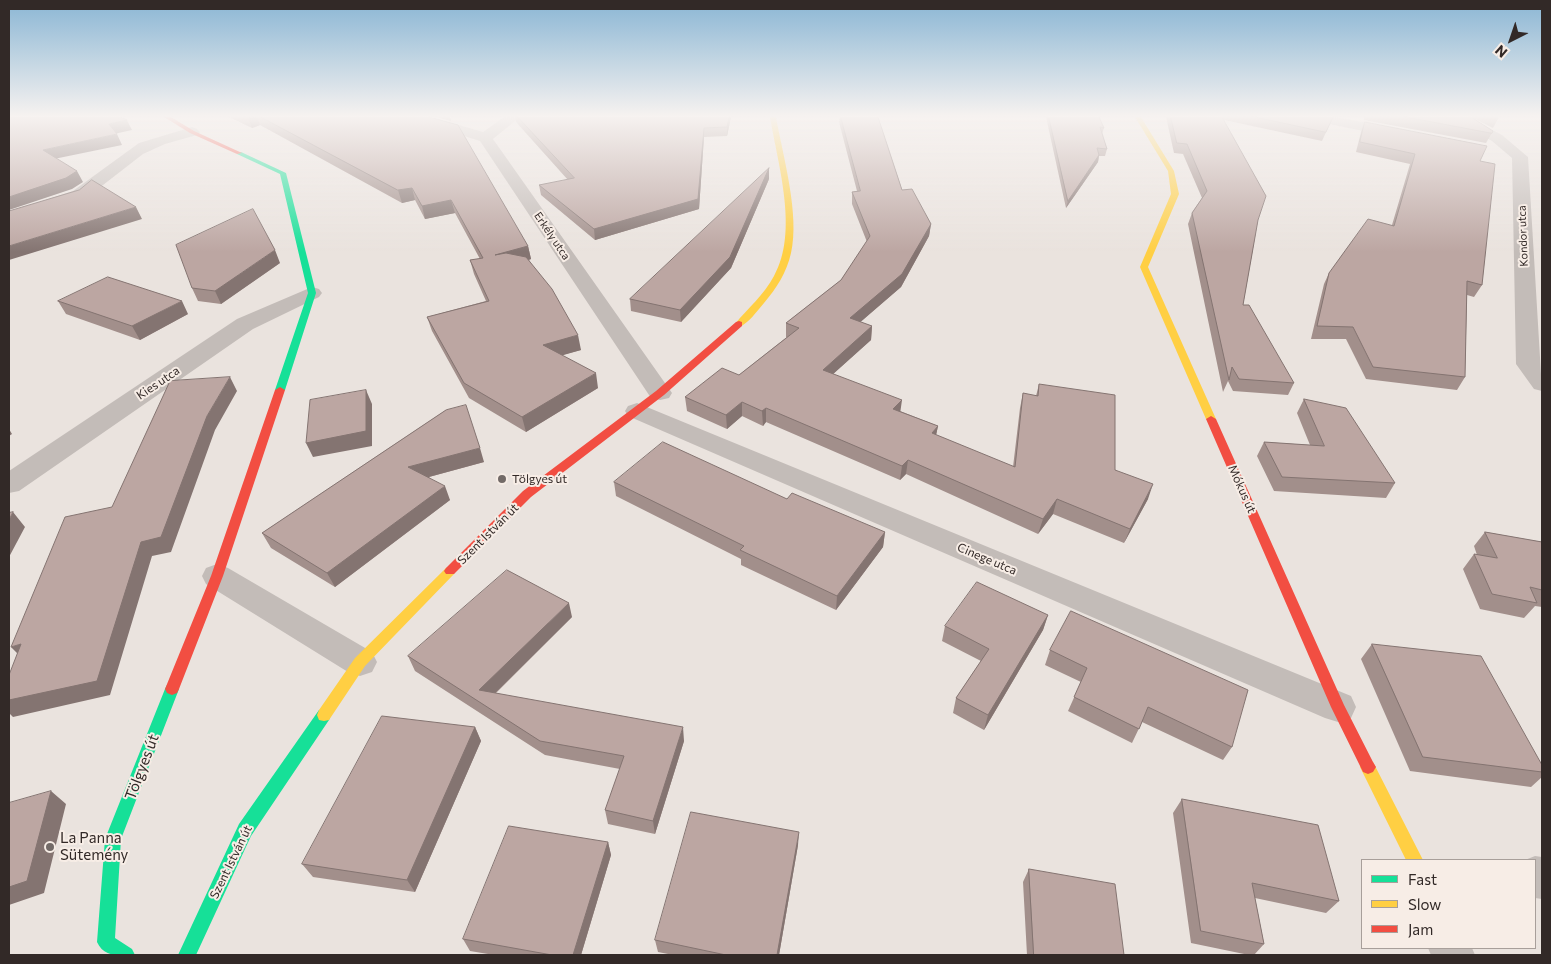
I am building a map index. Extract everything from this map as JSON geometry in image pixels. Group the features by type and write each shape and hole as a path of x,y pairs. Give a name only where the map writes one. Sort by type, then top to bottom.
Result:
{"street":[{"path":"9,218 79,194 89,189 122,162"},
{"path":"259,162 283,173 312,293"},
{"name":"Erkély utca","path":"501,162 660,393"},
{"name":"Szent István út","path":"187,955 245,830 360,662 527,494 660,393 732,331 764,300 784,266 790,238 780,162"},
{"name":"Mókus út","path":"1165,162 1171,171 1176,194 1144,267 1338,707 1414,859"},
{"name":"Kondor utca","path":"1528,162 1528,364 1542,384"},
{"name":"Kies utca","path":"9,484 245,324 312,293"},
{"name":"Tölgyes út","path":"126,955 106,942 113,839 217,576 312,293"},
{"name":"Cinege utca","path":"637,411 1338,707"},
{"path":"217,576 360,662"}],"building":[{"path":"9,162 62,162 77,171 66,178 9,197"},
{"path":"345,162 479,162 528,246 495,255 506,253 526,257 552,289 578,335 543,345 596,373 522,417 464,383 427,317 489,301 470,260 483,258 451,200 422,206 412,188 398,190"},
{"path":"559,162 701,162 698,199 594,229 539,185 574,178"},
{"path":"853,162 893,162 902,190 912,189 931,224 902,274 850,318 872,326 823,370 902,400 893,409 938,426 932,433 1015,467 1023,393 1038,396 1039,384 1115,395 1115,470 1153,484 1130,529 1057,499 1043,519 908,460 902,466 766,408 762,411 742,402 726,415 685,397 722,368 739,375 799,328 786,323 841,280 870,236 852,192 860,191"},
{"path":"1059,162 1094,162 1068,201"},
{"path":"1195,162 1247,162 1266,196 1258,220 1243,305 1249,305 1294,383 1239,379 1232,367 1229,380 1192,213 1207,191"},
{"path":"1413,162 1485,162 1495,164 1482,285 1467,281 1465,377 1373,367 1353,327 1317,326 1329,273 1368,219 1394,226"},
{"path":"769,168 730,257 680,310 630,299"},
{"path":"92,180 136,207 9,246 9,211 79,190"},
{"path":"253,209 275,250 215,291 192,288 176,245"},
{"path":"108,277 182,301 132,326 58,301"},
{"path":"230,377 207,416 161,537 141,542 97,681 9,700 9,675 21,644 11,647 65,517 112,507 170,381"},
{"path":"366,390 366,431 306,443 310,400"},
{"path":"1304,399 1346,408 1395,483 1282,477 1264,442 1324,446"},
{"path":"466,405 480,448 408,467 445,486 327,573 262,533 446,410"},
{"path":"663,442 787,499 792,493 885,532 837,596 740,550 744,546 614,482"},
{"path":"1485,532 1542,542 1542,590 1530,587 1537,603 1492,594 1474,554 1497,558"},
{"path":"507,570 569,603 479,690 683,727 653,821 605,810 624,756 540,741 408,656"},
{"path":"977,582 1048,615 988,715 956,698 989,649 945,626"},
{"path":"1071,611 1248,690 1232,747 1148,707 1139,729 1074,697 1087,668 1050,650"},
{"path":"1372,644 1481,656 1542,765 1542,772 1423,757"},
{"path":"382,716 475,727 407,880 302,864"},
{"path":"51,791 27,881 9,887 9,803"},
{"path":"1182,799 1318,825 1339,901 1252,883 1264,944 1201,931"},
{"path":"691,812 799,832 777,955 726,955 655,940"},
{"path":"509,826 608,842 573,955 552,955 463,939"},
{"path":"1029,869 1115,884 1124,955 1034,955"}],"traffic: fast":[{"path":"259,162 283,173 312,293 280,390"},
{"path":"126,955 106,942 113,839 172,689"},
{"path":"187,955 245,830 324,715"}],"traffic: slow":[{"path":"739,324 774,284 788,252 789,215 781,162"},
{"path":"1165,162 1171,171 1175,194 1144,267 1211,419"},
{"path":"324,715 360,662 450,571"},
{"path":"1368,767 1414,859"}],"traffic: jam":[{"path":"450,571 527,494 660,393 739,324"},
{"path":"172,689 217,576 280,390"},
{"path":"1211,419 1338,707 1368,767"}],"place":[{"name":"Tölgyes út","path":"502,479"},
{"name":"La Panna Sütemény","path":"50,847"}]}
